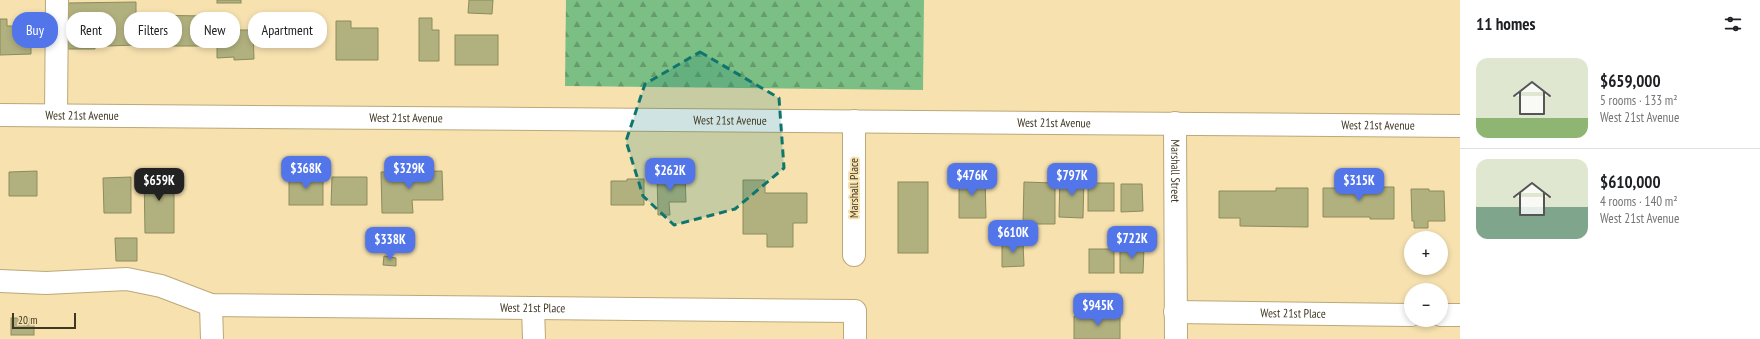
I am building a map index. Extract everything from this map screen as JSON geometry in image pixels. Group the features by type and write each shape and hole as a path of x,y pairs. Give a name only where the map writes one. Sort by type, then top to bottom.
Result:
{"street":[{"path":"56,115 57,0"},
{"name":"West 21st Avenue","path":"0,115 1460,126"},
{"name":"Marshall Place","path":"854,121 854,255"},
{"name":"Marshall Street","path":"1175,123 1176,339"},
{"path":"0,281 32,283 127,279 161,286 211,306 212,339"},
{"name":"West 21st Place","path":"211,306 855,311 855,339"},
{"path":"533,308 534,339"},
{"name":"West 21st Place","path":"1176,312 1404,315"},
{"path":"1448,315 1460,315"}],"highlighted area":[{"path":"700,52 779,98 784,168 735,209 674,225 643,196 626,141 645,84"}],"green space":[{"path":"566,0 924,0 923,90 565,86"}],"building":[{"path":"217,0 241,0 241,3 217,3"},
{"path":"469,0 493,0 492,14 468,13"},
{"path":"136,2 136,12 124,12 124,45 116,46 116,12 68,12 68,3"},
{"path":"182,16 190,16 190,46 182,46"},
{"path":"419,18 432,18 432,30 439,30 439,61 419,61"},
{"path":"0,19 7,19 7,26 12,26 12,48 31,48 31,54 0,55"},
{"path":"336,21 351,21 351,28 378,28 378,60 336,60"},
{"path":"240,30 248,30 248,48 254,48 254,59 234,60 234,57 217,58 217,48 240,48"},
{"path":"455,35 498,35 498,65 455,65"},
{"path":"68,48 95,48 95,49"},
{"path":"37,171 37,196 9,196 9,172"},
{"path":"174,171 174,233 145,233 144,172"},
{"path":"442,171 443,200 412,200 413,213 382,213 381,172"},
{"path":"657,175 685,175 686,202 669,202 670,215 658,215"},
{"path":"289,176 323,176 323,205 289,205"},
{"path":"985,176 986,218 959,218 959,177"},
{"path":"1060,176 1084,177 1083,218 1059,217"},
{"path":"131,177 131,213 104,213 103,178"},
{"path":"332,177 367,177 367,205 331,205"},
{"path":"627,179 644,179 644,205 611,205 611,181 627,181"},
{"path":"743,180 765,180 765,193 807,193 807,223 793,223 793,247 767,247 767,234 743,234"},
{"path":"898,182 928,182 928,253 898,253"},
{"path":"1024,182 1055,183 1055,224 1023,224"},
{"path":"1088,183 1114,183 1114,211 1088,211"},
{"path":"1121,184 1142,184 1143,211 1121,212"},
{"path":"1394,187 1394,219 1370,219 1370,217 1323,217 1323,188"},
{"path":"1276,188 1308,188 1308,227 1240,226 1240,218 1219,218 1219,191 1276,191"},
{"path":"1411,189 1444,191 1445,221 1428,221 1428,228 1414,228 1414,221 1412,221"},
{"path":"115,238 137,238 137,261 116,261"},
{"path":"1002,242 1023,242 1024,266 1002,267"},
{"path":"1120,247 1144,248 1143,273 1120,273"},
{"path":"1089,249 1114,249 1114,273 1089,273"},
{"path":"384,256 396,258 396,266 383,265"},
{"path":"1096,313 1120,313 1120,339 1074,339 1074,316 1096,316"},
{"path":"11,318 34,318 34,335 11,335"}]}
